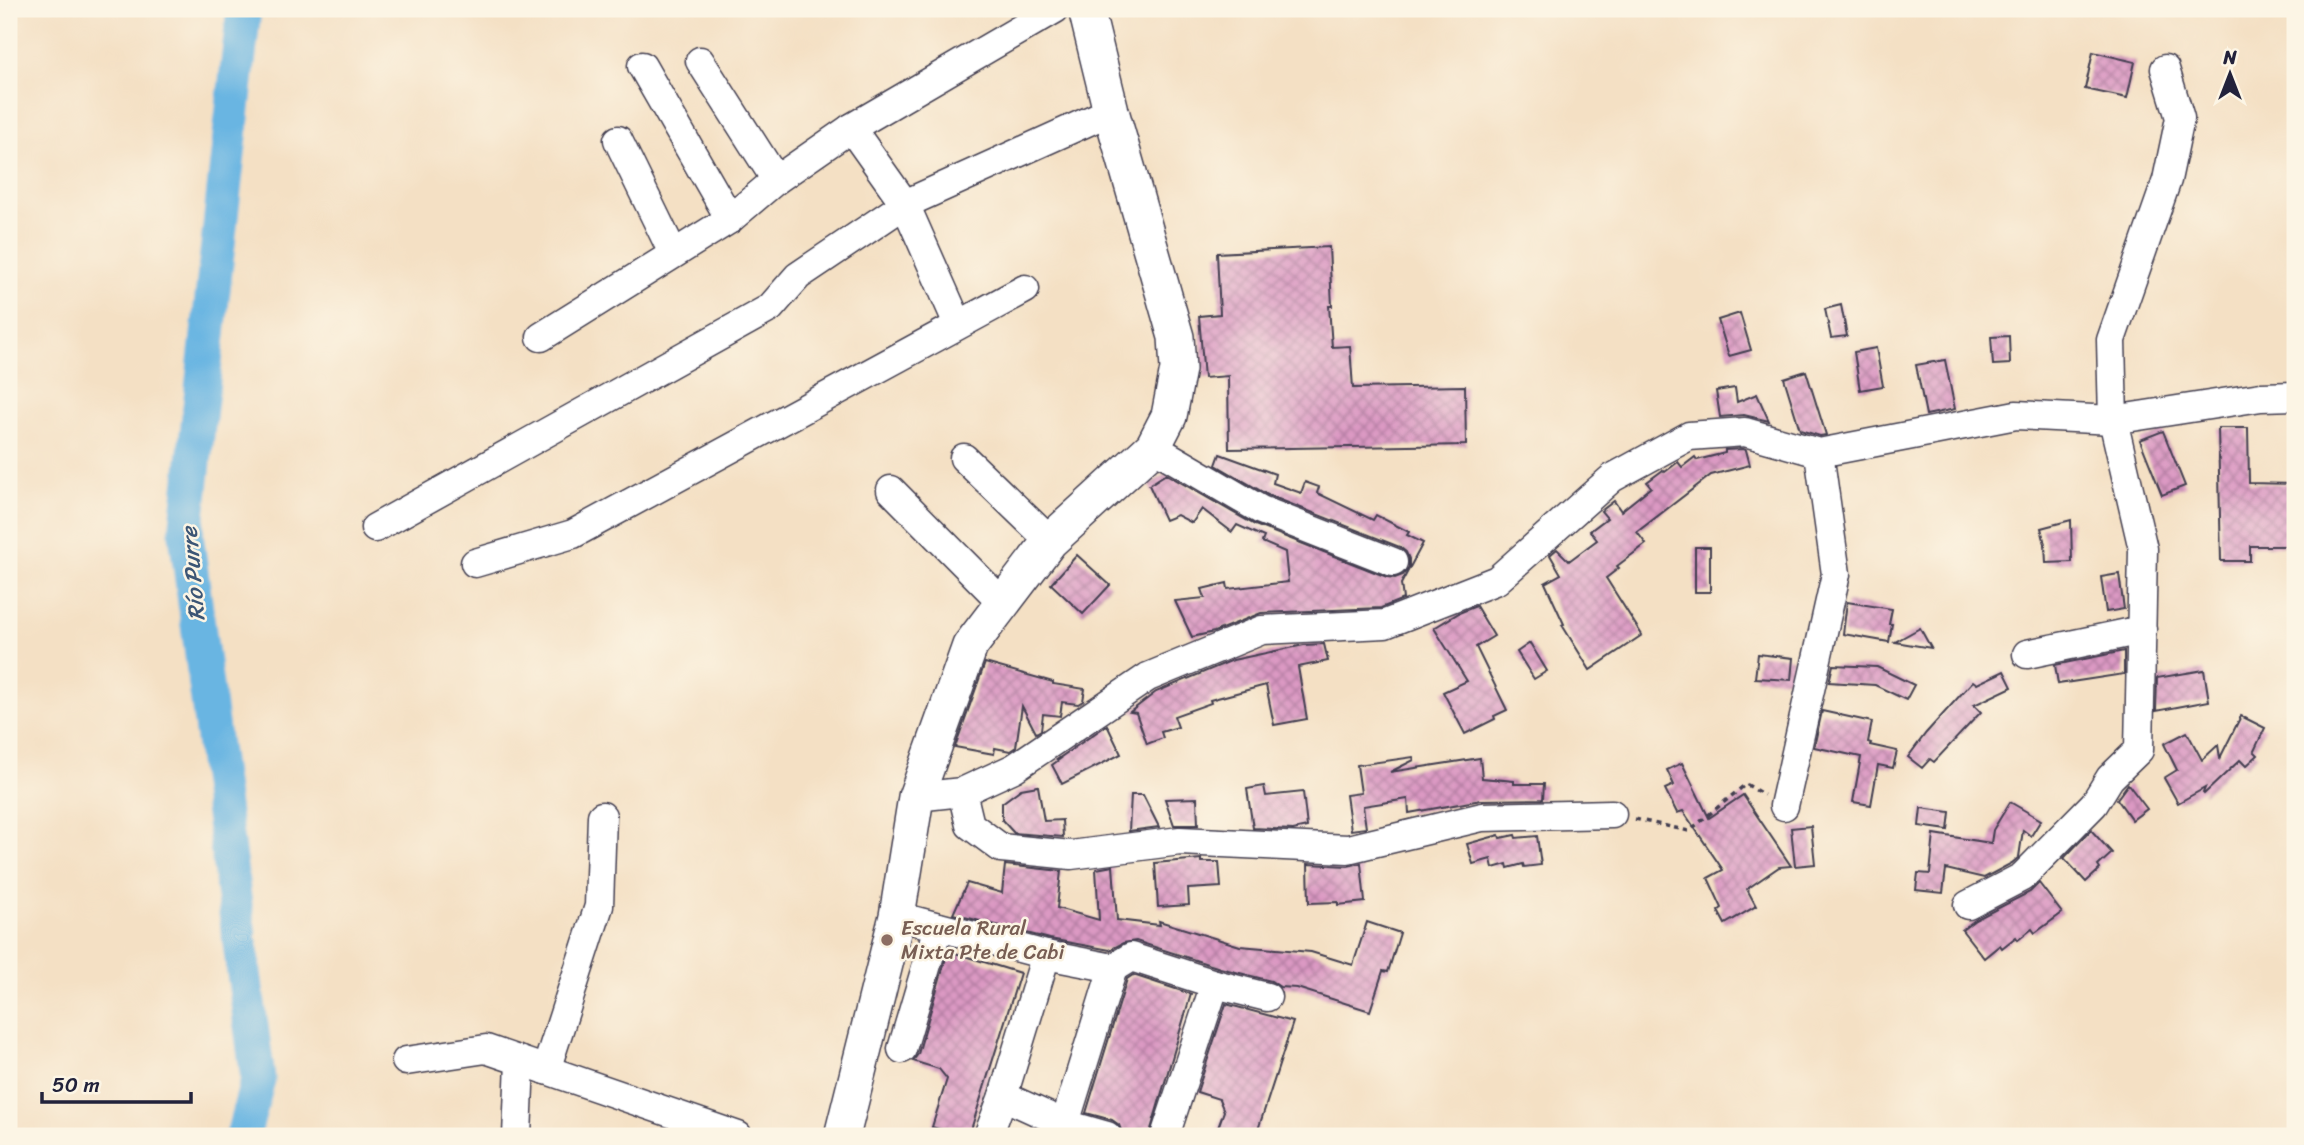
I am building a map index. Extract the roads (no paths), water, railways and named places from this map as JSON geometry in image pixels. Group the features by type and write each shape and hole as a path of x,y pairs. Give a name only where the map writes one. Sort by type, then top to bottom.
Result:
{"main road":[{"path":"842,1136 897,916 916,797 970,646 1050,541 1153,447 1169,416 1178,369 1176,337 1111,111 1086,9"}],"street":[{"path":"541,337 730,219 776,180 851,128 1055,9"},
{"path":"700,61 776,180"},
{"path":"642,66 730,219"},
{"path":"1968,905 2022,877 2094,804 2110,778 2139,750 2143,549 2113,420 2111,340 2167,180 2180,118 2165,69"},
{"path":"374,528 770,307 798,276 905,204 1111,111"},
{"path":"851,128 905,204 958,324"},
{"path":"618,140 673,253"},
{"path":"475,563 573,534 1026,289"},
{"path":"916,797 962,792 1014,768 1148,677 1262,630 1385,624 1497,580 1612,478 1689,436 1745,432 1819,453 2016,415 2113,420 2261,397 2295,396"},
{"path":"1153,447 1261,510 1393,562"},
{"path":"1784,806 1836,574 1819,453"},
{"path":"964,458 1050,541"},
{"path":"891,490 1003,603"},
{"path":"2026,654 2142,630"},
{"path":"962,792 970,825 1000,848 1071,855 1180,841 1348,849 1482,817 1612,814"},
{"path":"546,1070 599,906 602,816"},
{"path":"897,916 1046,955 1113,968"},
{"path":"902,1049 938,927"},
{"path":"988,1136 1046,955"},
{"path":"1063,1130 1113,968 1131,957 1215,984 1267,997"},
{"path":"1165,1136 1215,984"},
{"path":"406,1061 486,1049 738,1136"},
{"path":"517,1136 520,1061"},
{"path":"1003,1096 1063,1130 1107,1136"}],"waterway":[{"name":"Río Purre","path":"243,1136 258,1079 186,534 244,9"}],"place":[{"name":"Escuela Rural Mixta Pte de Cabi","path":"887,940"}]}
